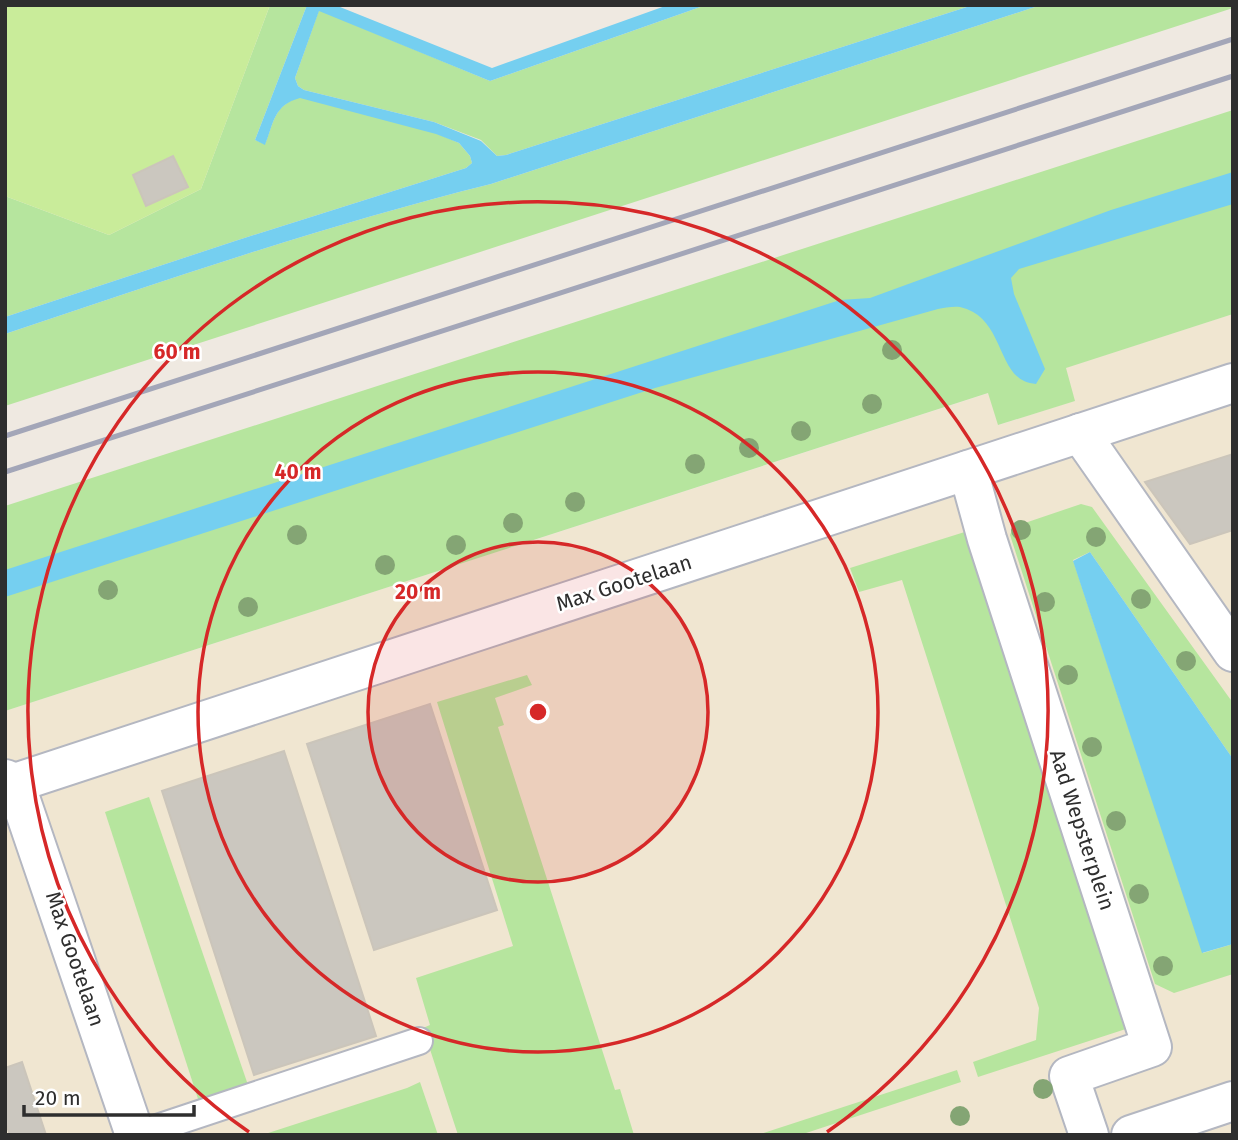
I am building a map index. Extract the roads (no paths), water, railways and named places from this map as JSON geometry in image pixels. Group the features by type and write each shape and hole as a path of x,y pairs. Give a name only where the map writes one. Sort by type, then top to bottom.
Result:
{"street":[{"name":"Max Gootelaan","path":"136,1135 10,781 1233,383"},
{"path":"1080,433 1233,652"},
{"name":"Aad Wepsterplein","path":"968,470 987,539 1152,1047 1069,1076 1089,1135"},
{"path":"1132,1135 1233,1101"}],"lane":[{"path":"136,1135 419,1041"}],"water":[{"path":"307,5 335,5 492,68 668,5 706,5 490,81 319,11 295,78 298,86 304,90 434,122 481,141 497,156 973,5 1041,5 491,184 307,235 5,334 5,317 466,168 472,163 470,156 459,143 436,134 300,98 280,110 265,145 255,140"},
{"path":"1233,172 1233,204 1019,269 1011,278 1014,294 1045,369 1036,384 1023,381 1013,373 994,335 975,313 960,307 938,309 655,388 5,597 5,570 840,300 870,298 1111,210"},
{"path":"1090,552 1233,759 1233,944 1202,953 1073,561"}],"railway":[{"path":"5,436 1233,39"},
{"path":"5,472 1233,76"}]}
